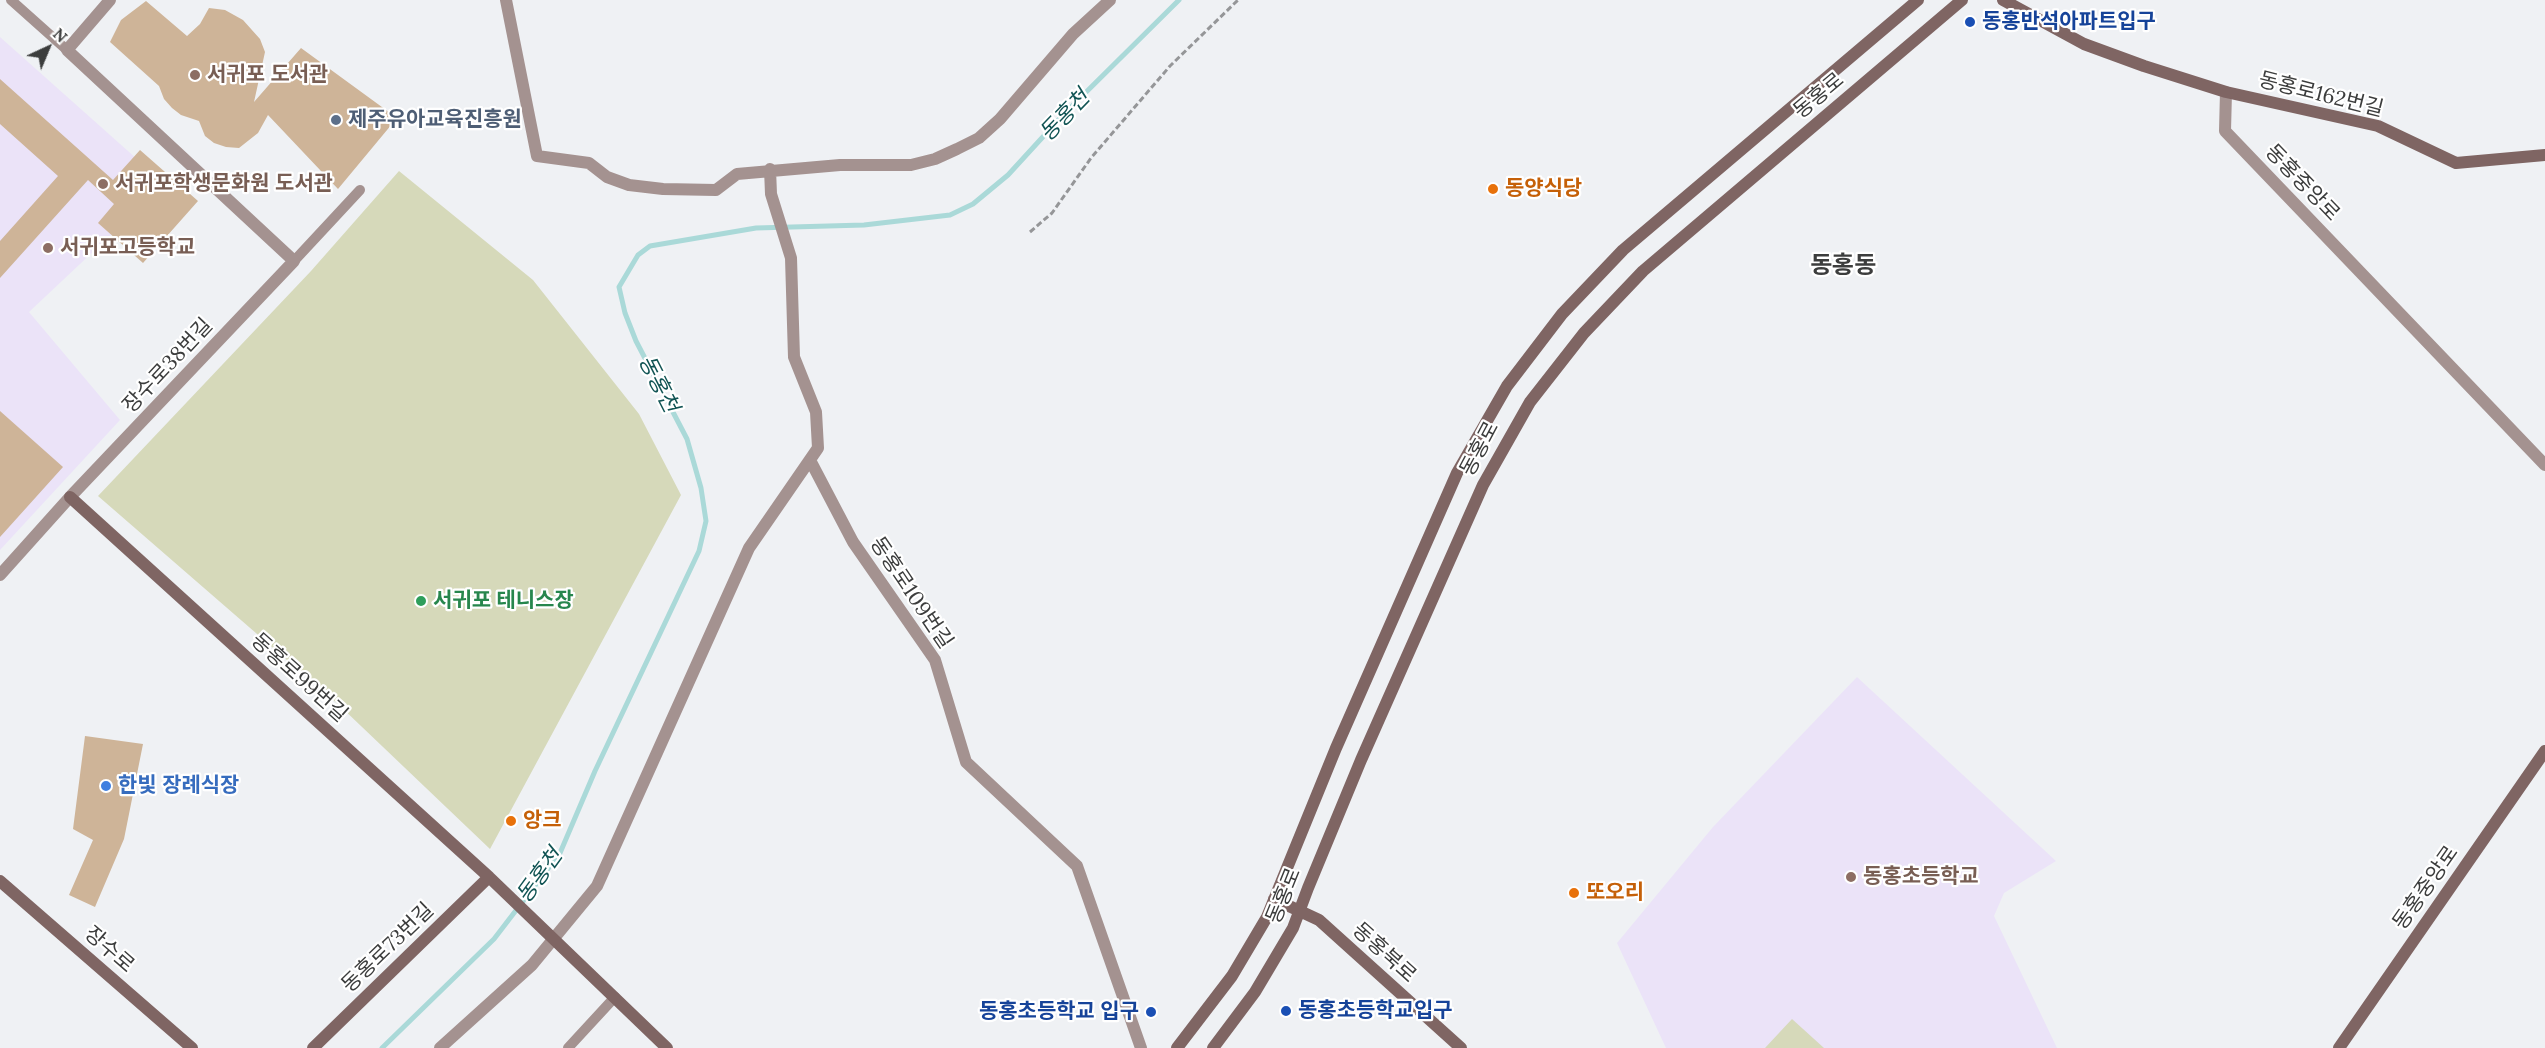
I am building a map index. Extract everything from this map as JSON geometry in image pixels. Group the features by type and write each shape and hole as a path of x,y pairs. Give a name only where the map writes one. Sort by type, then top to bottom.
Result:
{"main road":[{"name":"동홍로","path":"1177,1048 1232,976 1267,917 1336,748 1457,473 1507,386 1562,314 1623,250 1918,0"},
{"name":"동홍로","path":"1213,1048 1274,962 1293,928 1361,760 1483,485 1530,402 1584,333 1642,271 1962,0"},
{"path":"2003,0 2084,44 2226,92"},
{"name":"동홍로162번길","path":"2226,92 2378,126 2456,163 2545,155"},
{"name":"동홍로99번길","path":"70,497 553,937"},
{"name":"동홍중앙로","path":"2339,1048 2545,751"},
{"name":"동홍로73번길","path":"314,1048 489,877"},
{"name":"장수로","path":"0,881 192,1048"},
{"name":"동홍북로","path":"1274,899 1319,920 1461,1048"},
{"path":"553,937 667,1048"}],"street":[{"path":"110,0 67,50 294,261"},
{"path":"506,0 537,156 589,163 607,177 629,185 663,189 716,190 737,174 770,169 840,165 911,165 935,159 957,149 979,138 1000,119 1073,34 1110,0"},
{"name":"동홍중앙로","path":"2226,92 2225,131 2545,465"},
{"path":"440,1048 532,965 597,886 749,548 818,448 816,412 794,357 791,258 771,194 770,169"},
{"name":"장수로38번길","path":"0,575 70,497 294,261"},
{"name":"동홍로109번길","path":"810,460 854,543 935,660 966,762 1077,866 1141,1048"}],"lane":[{"path":"11,0 67,50"},
{"path":"294,261 360,190"},
{"path":"568,1048 615,997"}],"path":[{"path":"1030,232 1052,213 1098,149 1170,66 1238,0"}],"shaded area":[{"name":"서귀포고등학교","path":"0,37 165,184 29,312 120,420 0,550"},
{"name":"동홍초등학교","path":"1857,677 2056,861 2004,893 1994,916 2057,1048 1666,1048 1617,943 1713,827"}],"green space":[{"name":"서귀포 테니스장","path":"399,171 533,280 639,414 681,495 490,849 340,706 98,496 311,271"},
{"path":"1792,1019 1824,1048 1765,1048"}],"building":[{"path":"146,1 187,36 200,24 209,8 225,10 243,20 260,39 265,52 254,102 301,48 397,118 338,189 268,115 258,133 239,148 214,143 205,136 199,121 181,115 172,108 164,99 159,86 110,42 121,20"},
{"path":"0,79 113,180 140,150 198,201 143,263 98,223 114,204 88,180 0,278 0,241 58,176 0,124"},
{"path":"0,411 63,467 0,537"},
{"name":"한빛 장례식장","path":"85,736 143,744 124,839 95,907 69,895 93,840 73,829"}],"waterway":[{"name":"동홍천","path":"382,1048 494,939 560,853 595,771 699,551 706,521 701,488 687,439 636,341 625,313 619,287 638,255 650,246 756,228 864,225 950,215 973,204 1008,175 1062,116 1179,0"}],"place":[{"name":"동홍반석아파트입구","path":"1970,22"},
{"name":"서귀포 도서관","path":"195,75"},
{"name":"제주유아교육진흥원","path":"336,120"},
{"name":"서귀포학생문화원 도서관","path":"103,184"},
{"name":"동양식당","path":"1493,189"},
{"name":"서귀포고등학교","path":"48,248"},
{"name":"서귀포 테니스장","path":"421,601"},
{"name":"한빛 장례식장","path":"106,786"},
{"name":"앙크","path":"511,821"},
{"name":"동홍초등학교","path":"1851,877"},
{"name":"또오리","path":"1574,893"},
{"name":"동홍초등학교입구","path":"1286,1011"},
{"name":"동홍초등학교 입구","path":"1151,1012"}],"district":[{"name":"동홍동","path":"1843,266"}]}
